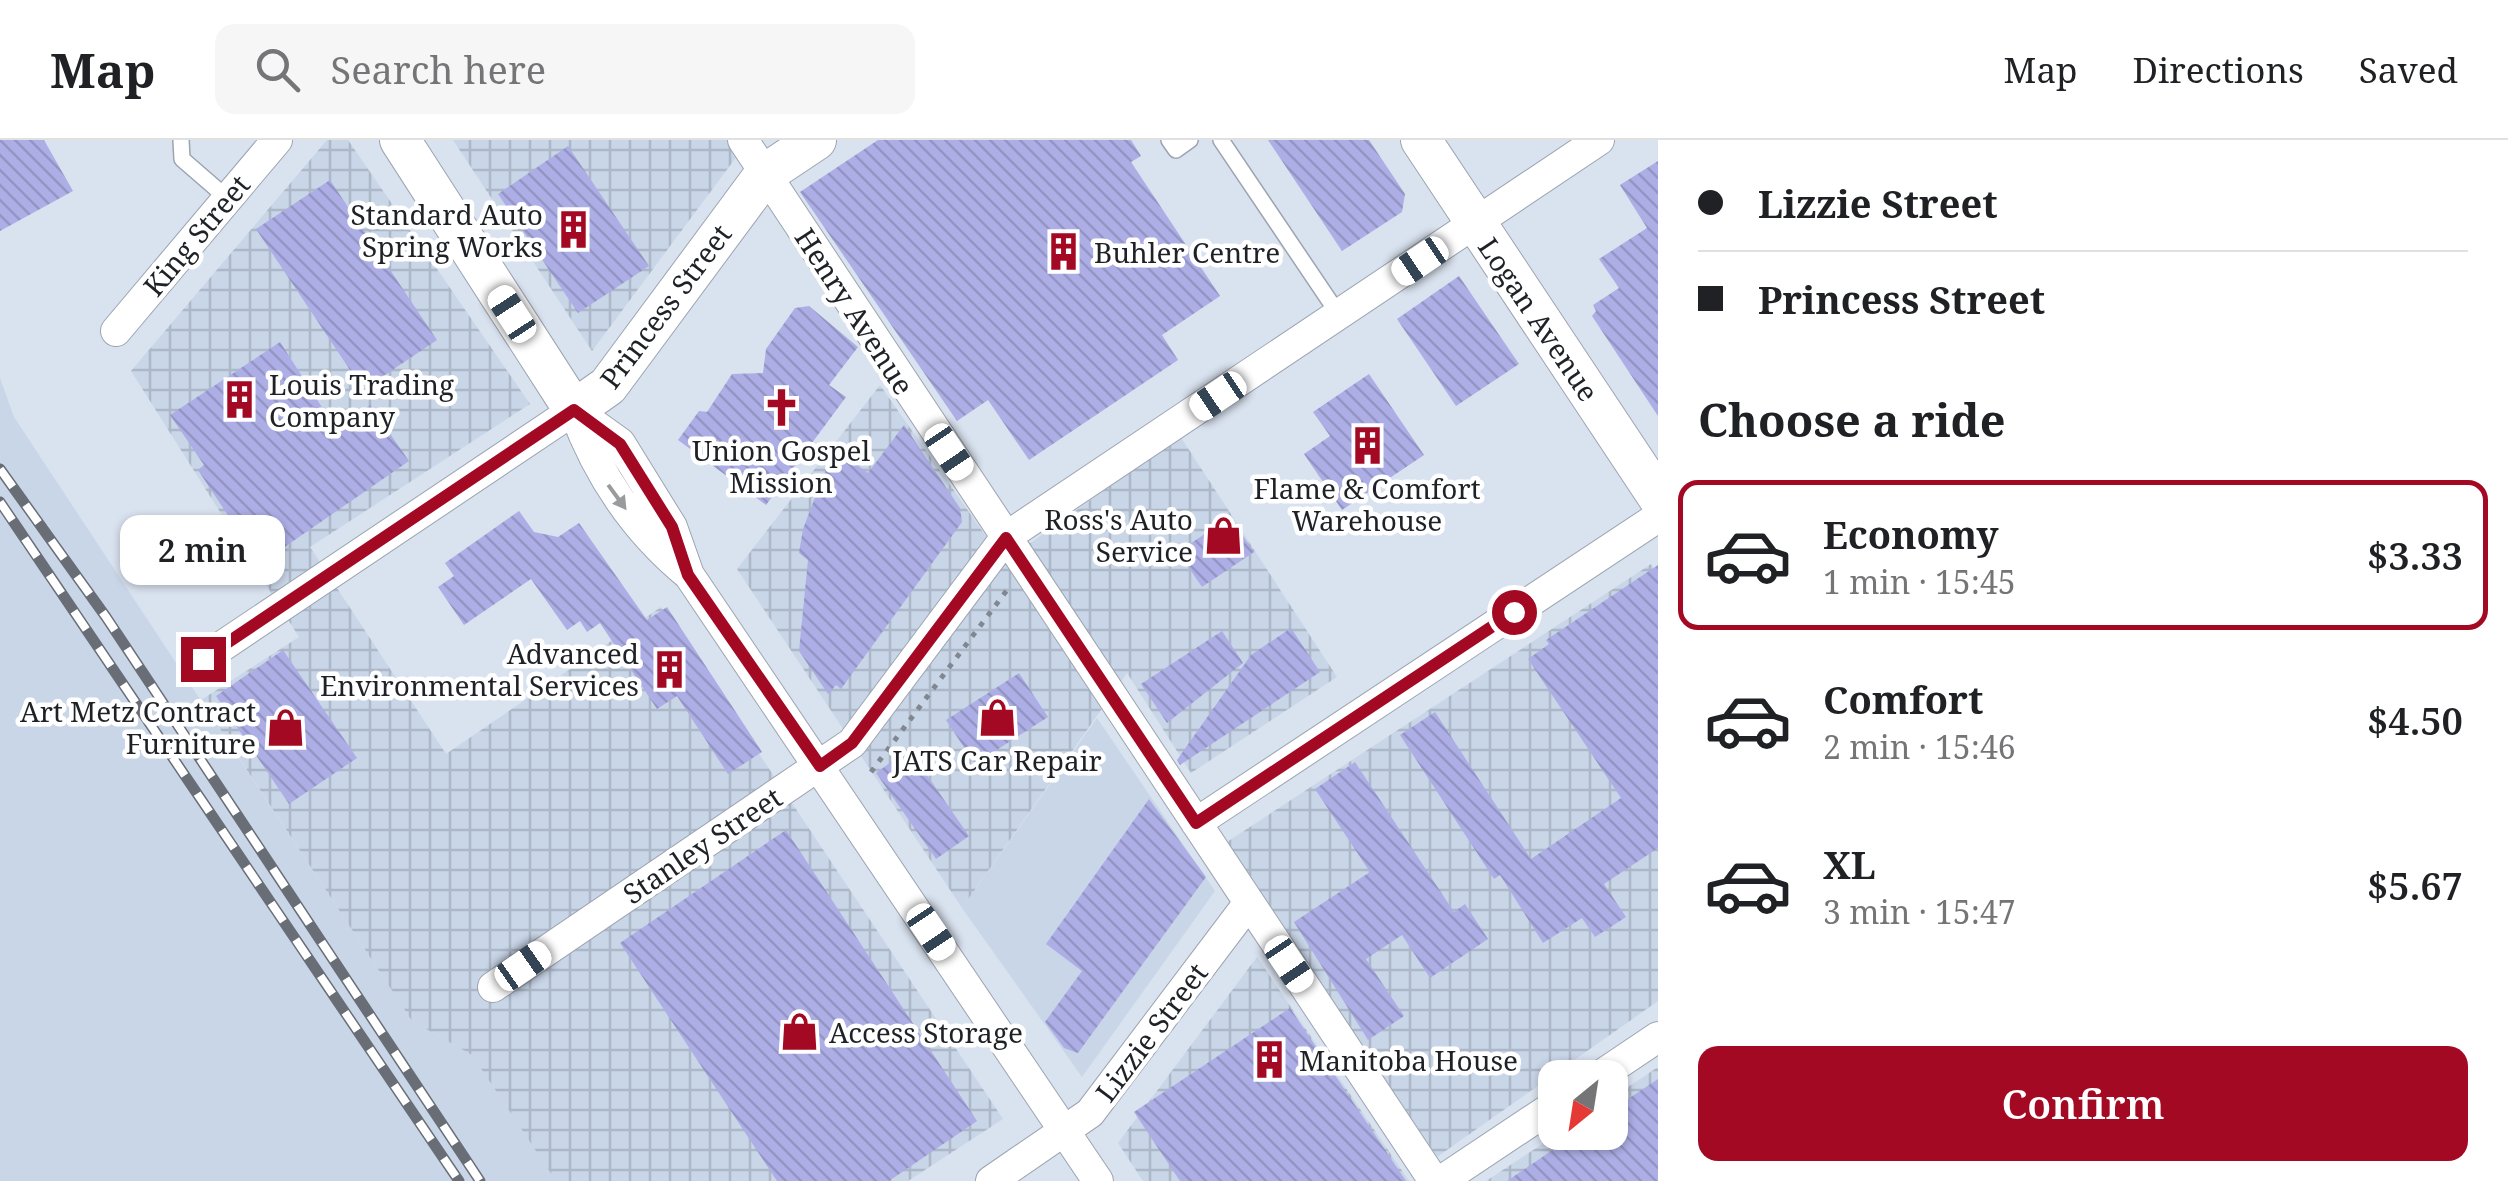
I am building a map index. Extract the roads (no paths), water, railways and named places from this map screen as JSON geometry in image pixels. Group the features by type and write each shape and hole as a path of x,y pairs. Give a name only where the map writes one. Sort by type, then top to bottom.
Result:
{"main road":[{"path":"400,140 574,410"},
{"name":"Princess Street","path":"574,410 608,386 765,174 816,140"},
{"name":"Logan Avenue","path":"1421,140 1658,497"}],"street":[{"name":"King Street","path":"116,331 277,140"},
{"name":"Henry Avenue","path":"743,140 1248,904 1437,1181"},
{"name":"Stanley Street","path":"493,987 852,743 1006,538 1599,140"},
{"path":"574,410 620,444 672,527 688,575 1098,1181"},
{"name":"Princess Street","path":"203,659 574,410"},
{"path":"1196,823 1658,517"},
{"name":"Lizzie Street","path":"991,1181 1090,1113 1248,904"},
{"path":"1623,1060 1658,1037"},
{"path":"1437,1181 1538,1116"}],"lane":[{"path":"180,140 182,159 227,198"},
{"path":"1169,140 1176,150 1190,140"},
{"path":"1221,140 1339,314"}],"railway":[{"path":"0,469 106,617 480,1181"},
{"path":"0,502 459,1181"}],"place":[{"name":"Standard Auto Spring Works","path":"573,230"},
{"name":"Buhler Centre","path":"1064,252"},
{"name":"Louis Trading Company","path":"239,400"},
{"name":"Union Gospel Mission","path":"781,407"},
{"name":"Flame & Comfort Warehouse","path":"1367,445"},
{"name":"Ross's Auto Service","path":"1223,535"},
{"name":"Advanced Environmental Services","path":"669,669"},
{"name":"JATS Car Repair","path":"997,718"},
{"name":"Art Metz Contract Furniture","path":"286,727"},
{"name":"Access Storage","path":"799,1032"},
{"name":"Manitoba House","path":"1269,1060"}]}
